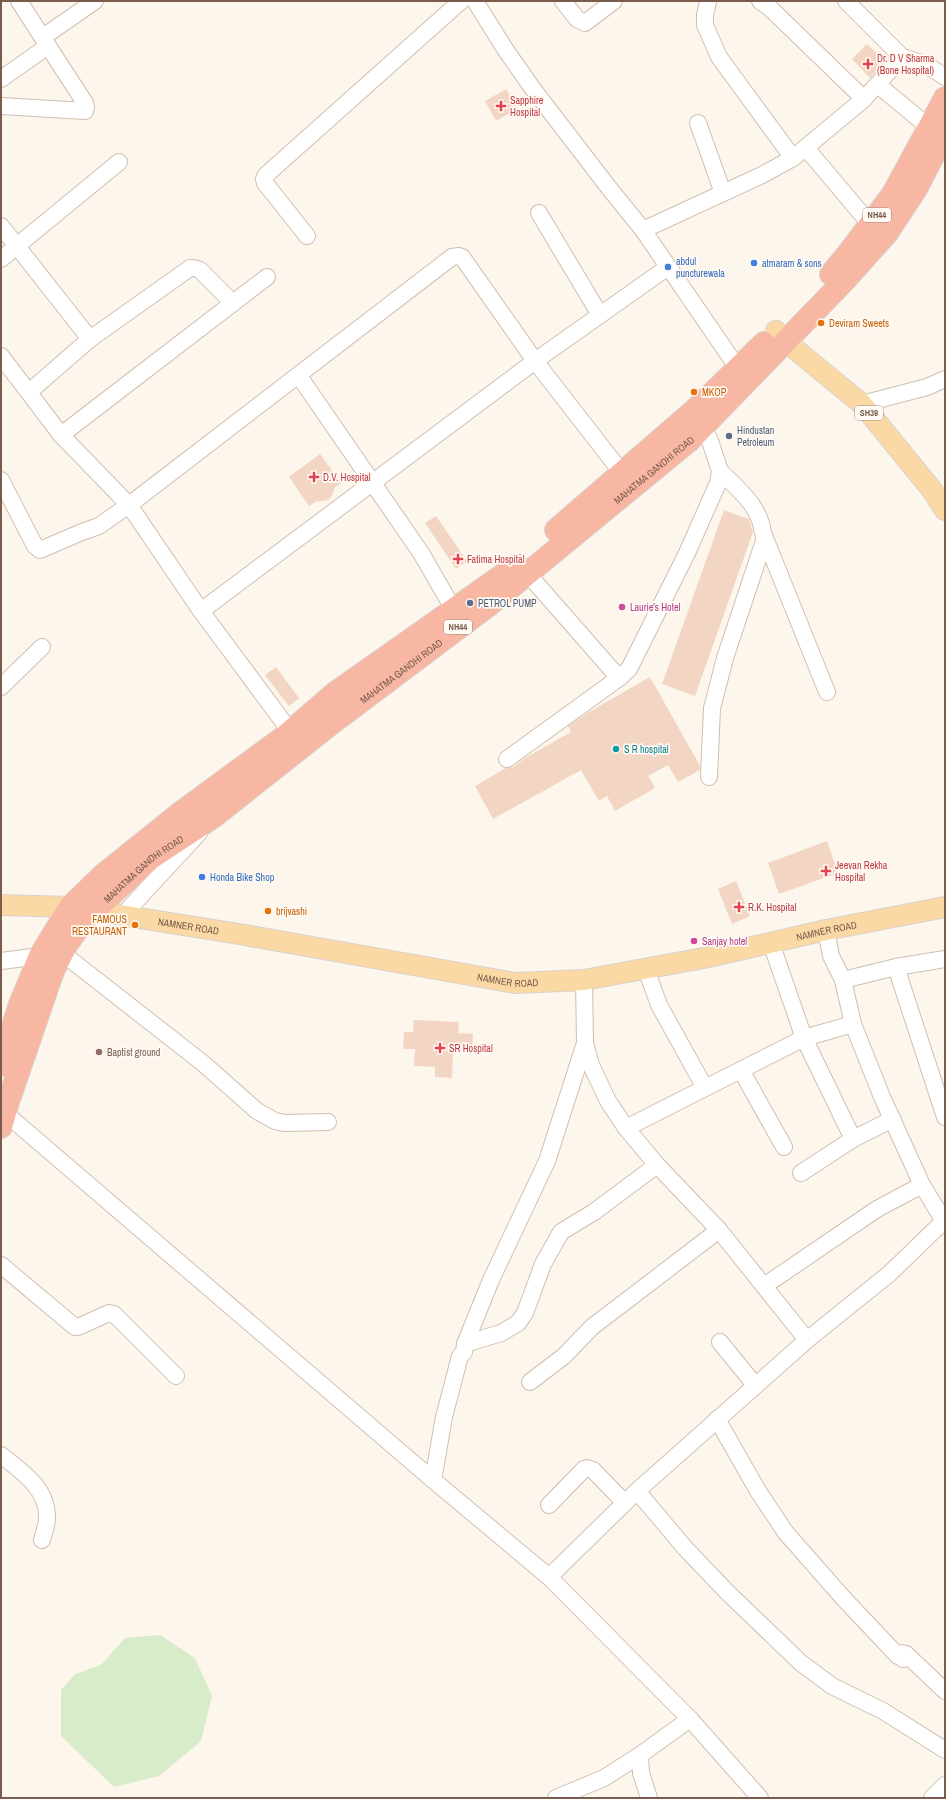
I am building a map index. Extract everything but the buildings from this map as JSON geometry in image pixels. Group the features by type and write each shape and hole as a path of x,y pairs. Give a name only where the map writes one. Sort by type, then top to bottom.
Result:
{"highway":[{"name":"MAHATMA GANDHI ROAD","path":"1,1065 20,1004 40,956 70,907 104,875 173,819 290,731 335,693 519,563 697,408 743,373 781,336 845,280 886,233 916,189 940,139 945,98"},
{"name":"MAHATMA GANDHI ROAD","path":"781,336 804,304 847,255 893,194 940,139"},
{"name":"MAHATMA GANDHI ROAD","path":"3,1120 53,971 62,953 84,920 151,858 218,814 334,721 489,605 690,440 743,373"}],"main road":[{"name":"SH39","path":"781,336 862,404 932,490 945,510"},
{"name":"NAMNER ROAD","path":"1,905 70,907 239,934 515,983 584,980 646,969 826,930 945,907"}],"street":[{"path":"1,106 85,111 86,107 85,103 19,1"},
{"path":"1,79 95,1"},
{"path":"307,236 265,183 264,179 266,175 461,1"},
{"path":"475,1 505,49 533,89 643,230 668,268 743,373"},
{"path":"563,1 578,19 585,23 614,1"},
{"path":"708,1 705,15 705,25 719,57 800,153 870,224"},
{"path":"760,1 771,9 864,99"},
{"path":"846,1 902,57 925,64 945,77"},
{"path":"643,230 762,175 800,153 864,99 902,57"},
{"path":"878,85 940,139"},
{"path":"698,123 723,193"},
{"path":"1,259 119,162"},
{"path":"539,213 600,315"},
{"path":"1,226 90,340"},
{"path":"1,480 35,546 40,550 99,526 129,505 455,256 462,258 535,361 622,473"},
{"path":"29,392 90,340 190,268 200,270 233,303"},
{"path":"201,611 535,361 668,268"},
{"path":"61,435 267,277"},
{"path":"1,356 61,435 129,505 201,611 290,731"},
{"path":"299,376 421,553 462,604"},
{"path":"862,404 927,387 945,379"},
{"path":"709,438 720,471 754,506 762,521 765,538 827,692"},
{"path":"508,759 619,678 629,669 687,553 718,483 720,471"},
{"path":"709,777 712,708 725,658 765,538"},
{"path":"527,573 619,678"},
{"path":"1,687 42,647"},
{"path":"122,915 218,814"},
{"path":"549,1577 624,1502 807,1340 889,1274 944,1220 922,1185 882,1097 853,1024 843,980 831,956 826,930"},
{"path":"771,943 804,1038 853,1139"},
{"path":"62,953 204,1064 262,1114 275,1121 284,1123 328,1122"},
{"path":"1,961 40,956"},
{"path":"843,980 896,967 945,961"},
{"path":"896,967 945,1117"},
{"path":"646,969 659,1005 705,1088"},
{"path":"584,980 585,1043 591,1065 608,1101 626,1128 657,1165 719,1230 807,1340"},
{"path":"626,1128 804,1038 853,1024"},
{"path":"433,1480 444,1417 460,1356 464,1352 465,1344 491,1280 547,1161 585,1043"},
{"path":"741,1070 784,1146"},
{"path":"801,1173 853,1139 893,1119"},
{"path":"3,1120 549,1577 690,1719 760,1798"},
{"path":"465,1344 501,1333 518,1323 525,1313 543,1264 561,1232 594,1212 657,1165"},
{"path":"764,1286 877,1209 922,1185"},
{"path":"530,1382 564,1356 592,1327 719,1230"},
{"path":"1,1265 75,1327 78,1327 109,1312 114,1314 176,1376"},
{"path":"720,1342 755,1386"},
{"path":"717,1419 758,1491 796,1546 898,1656 902,1653 903,1659 906,1654 945,1691"},
{"path":"1,1455 25,1474 36,1485 41,1494 48,1516 42,1540"},
{"path":"550,1505 587,1468 593,1470 624,1502"},
{"path":"637,1491 685,1548 727,1592 801,1663 832,1686 884,1711 945,1750"},
{"path":"556,1798 604,1778 640,1756 690,1719"},
{"path":"640,1756 641,1772 649,1798"},
{"path":"932,1798 945,1785"}],"green space":[{"path":"160,1635 195,1658 212,1696 201,1741 159,1776 114,1787 61,1736 61,1690 75,1674 101,1665 125,1638"}],"place":[{"name":"Dr. D V Sharma (Bone Hospital)","path":"868,64"},
{"name":"Sapphire Hospital","path":"501,106"},
{"name":"atmaram & sons","path":"754,263"},
{"name":"abdul puncturewala","path":"668,267"},
{"name":"Deviram Sweets","path":"821,323"},
{"name":"MKOP","path":"694,392"},
{"name":"Hindustan Petroleum","path":"729,436"},
{"name":"D.V. Hospital","path":"314,477"},
{"name":"Fatima Hospital","path":"458,559"},
{"name":"PETROL PUMP","path":"470,603"},
{"name":"Laurie's Hotel","path":"622,607"},
{"name":"S R hospital","path":"616,749"},
{"name":"Jeevan Rekha Hospital","path":"826,871"},
{"name":"Honda Bike Shop","path":"202,877"},
{"name":"R.K. Hospital","path":"739,907"},
{"name":"brijvashi","path":"268,911"},
{"name":"FAMOUS RESTAURANT","path":"135,925"},
{"name":"Sanjay hotel","path":"694,941"},
{"name":"SR Hospital","path":"440,1048"},
{"name":"Baptist ground","path":"99,1052"}]}
